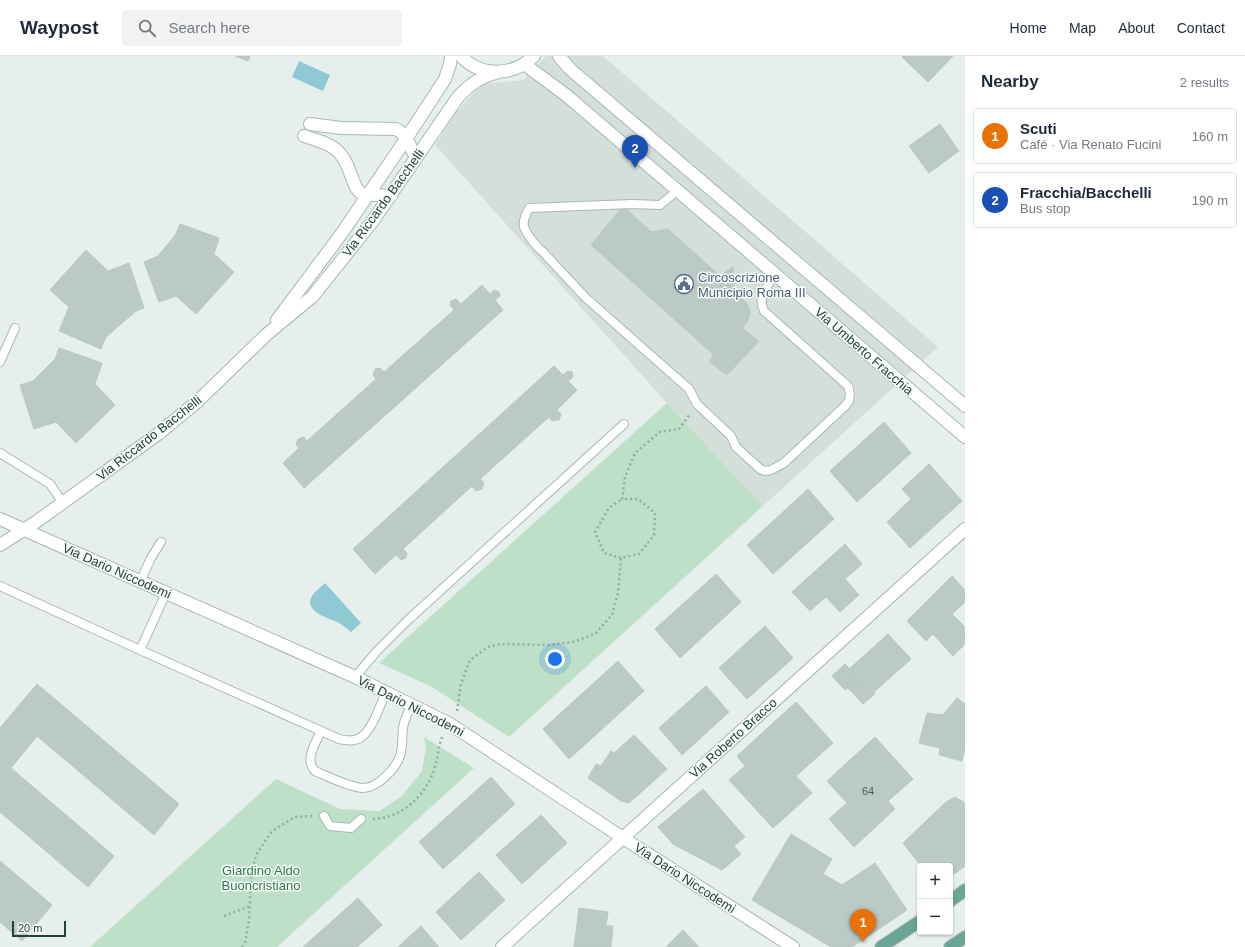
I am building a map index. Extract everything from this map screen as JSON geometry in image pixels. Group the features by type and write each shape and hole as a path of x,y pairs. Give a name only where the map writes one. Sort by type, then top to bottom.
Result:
{"main road":[{"path":"952,899 965,890"},
{"path":"881,947 917,923"},
{"path":"950,947 965,937"}],"street":[{"name":"Via Riccardo Bacchelli","path":"266,335 342,233 406,139 445,79 451,56"},
{"path":"461,56 476,68 499,72"},
{"name":"Via Riccardo Bacchelli","path":"0,545 36,522 128,457 201,399 266,335 313,296 372,222 452,105 464,91 484,76 512,70 524,64 534,56"},
{"name":"Via Umberto Fracchia","path":"559,56 570,69 965,406"},
{"name":"Via Umberto Fracchia","path":"524,64 566,95 965,437"},
{"path":"310,124 341,128 393,129 401,132 416,158"},
{"path":"304,136 328,144 338,151 348,165 357,190 362,194 391,196"},
{"name":"Via Dario Niccodemi","path":"0,519 386,691 461,731 623,838 793,947"},
{"name":"Via Roberto Bracco","path":"502,947 965,529"}],"lane":[{"path":"677,191 660,205 632,204 530,208 524,218 524,230 538,248 586,298 689,389 697,404 731,436 736,447 760,469 765,471 771,470 784,463 840,412 849,401 850,394 848,386 764,311 761,304 762,295 764,289 775,275"},
{"path":"0,362 15,328"},
{"path":"355,677 377,651 408,620 624,424"},
{"path":"0,453 50,484 63,503"},
{"path":"140,582 151,558 161,542"},
{"path":"0,586 346,741 362,738 368,731 386,691"},
{"path":"140,650 166,593"},
{"path":"321,731 311,754 311,766 315,771 351,786 363,788 375,784 384,778 394,768 400,755 403,727 406,716 412,705"},
{"path":"324,816 330,826 351,828 361,819"}],"path":[{"path":"622,499 625,477 636,453 660,432 679,429 697,404"},
{"path":"622,499 638,499 655,513 654,535 640,554 621,558 604,553 595,532 609,508 622,499"},
{"path":"457,713 461,684 470,660 488,647 500,644 550,645 573,642 595,634 612,615 618,593 621,558"},
{"path":"224,916 250,906"}],"shaded area":[{"path":"546,56 603,56 938,347 763,506 667,403 435,145 454,115 472,94 484,84 523,80"}],"green space":[{"path":"667,403 763,506 509,737 432,687 379,663"},
{"name":"Giardino Aldo Buoncristiano","path":"424,737 474,768 277,947 90,947 276,779 340,809 379,811 402,796 422,771 426,747"}],"water":[{"path":"299,61 330,75 323,91 292,77"},
{"path":"325,583 361,623 351,632 340,624 318,614 311,606 310,602 312,596"}],"building":[{"path":"235,56 250,56 248,61"},
{"path":"953,56 928,82 902,57"},
{"path":"940,124 959,151 929,173 909,146"},
{"name":"Circoscrizione Municipio Roma III","path":"623,206 651,232 668,229 720,276 733,267 734,292 746,302 749,307 750,314 747,322 742,328 759,341 727,375 710,362 713,354 591,245"},
{"path":"180,224 219,238 214,254 234,272 196,314 176,296 159,302 144,262 158,256 176,234"},
{"path":"86,250 108,271 129,263 144,308 136,311 106,337 101,349 59,331 69,307 50,290"},
{"path":"482,285 490,294 494,290 499,292 500,296 495,300 503,310 304,488 283,463 299,448 296,445 298,439 304,437 307,441 376,379 373,375 375,369 380,368 384,372 454,310 450,305 451,301 456,299 461,304"},
{"path":"59,348 102,363 95,384 115,405 76,443 56,422 34,429 20,385 33,381 55,359"},
{"path":"554,366 563,375 568,371 572,372 573,377 568,381 577,390 557,410 561,414 559,420 552,421 549,417 480,479 484,483 482,489 476,491 472,486 403,549 407,553 406,558 401,560 396,555 375,574 353,549"},
{"path":"884,422 911,453 857,502 830,471"},
{"path":"929,464 962,501 910,548 887,522 911,499 902,489"},
{"path":"808,489 834,519 773,574 747,545"},
{"path":"845,544 862,564 845,579 859,595 840,612 826,597 810,611 792,592"},
{"path":"716,574 741,602 680,658 655,629"},
{"path":"952,576 965,590 965,602 952,614 965,627 965,644 953,656 933,634 926,641 907,621"},
{"path":"765,626 793,658 747,699 719,668"},
{"path":"888,634 911,659 874,692 866,683 861,687 847,671"},
{"path":"618,661 644,691 569,759 543,729"},
{"path":"845,664 850,669 847,671 856,681 845,690 832,676"},
{"path":"856,681 861,687 866,683 875,694 863,704 848,688"},
{"path":"37,684 179,804 154,835 37,736 11,768 114,856 88,887 0,812 0,728"},
{"path":"706,686 729,712 682,755 659,728"},
{"path":"957,698 965,704 965,749 962,761 939,755 940,748 919,743 927,713 943,715"},
{"path":"796,702 833,743 796,776 812,793 773,828 729,780 745,766 737,756"},
{"path":"634,735 667,769 629,803 621,801 588,778 596,764 601,766 611,751 614,753"},
{"path":"875,737 913,779 888,801 895,809 854,847 829,819 847,803 827,781"},
{"path":"491,777 515,804 443,869 419,842"},
{"path":"703,789 745,837 734,846 741,854 722,870 673,844 658,827"},
{"path":"955,797 965,803 965,866 953,875 953,863 919,863 903,843 946,802"},
{"path":"541,815 567,843 522,884 496,855"},
{"path":"791,834 832,859 823,874 842,885 875,863 907,910 852,947 831,947 752,900"},
{"path":"0,861 52,905 22,941 0,922"},
{"path":"479,872 505,900 461,940 436,912"},
{"path":"358,898 382,925 357,947 303,947"},
{"path":"579,908 608,912 606,926 613,926 611,947 574,947"},
{"path":"421,926 439,947 398,947"},
{"path":"683,930 699,947 666,947"}],"place":[{"name":"Fracchia/Bacchelli","path":"635,168"},
{"name":"Circoscrizione Municipio Roma III","path":"684,284"},
{"name":"Scuti","path":"863,942"}]}
